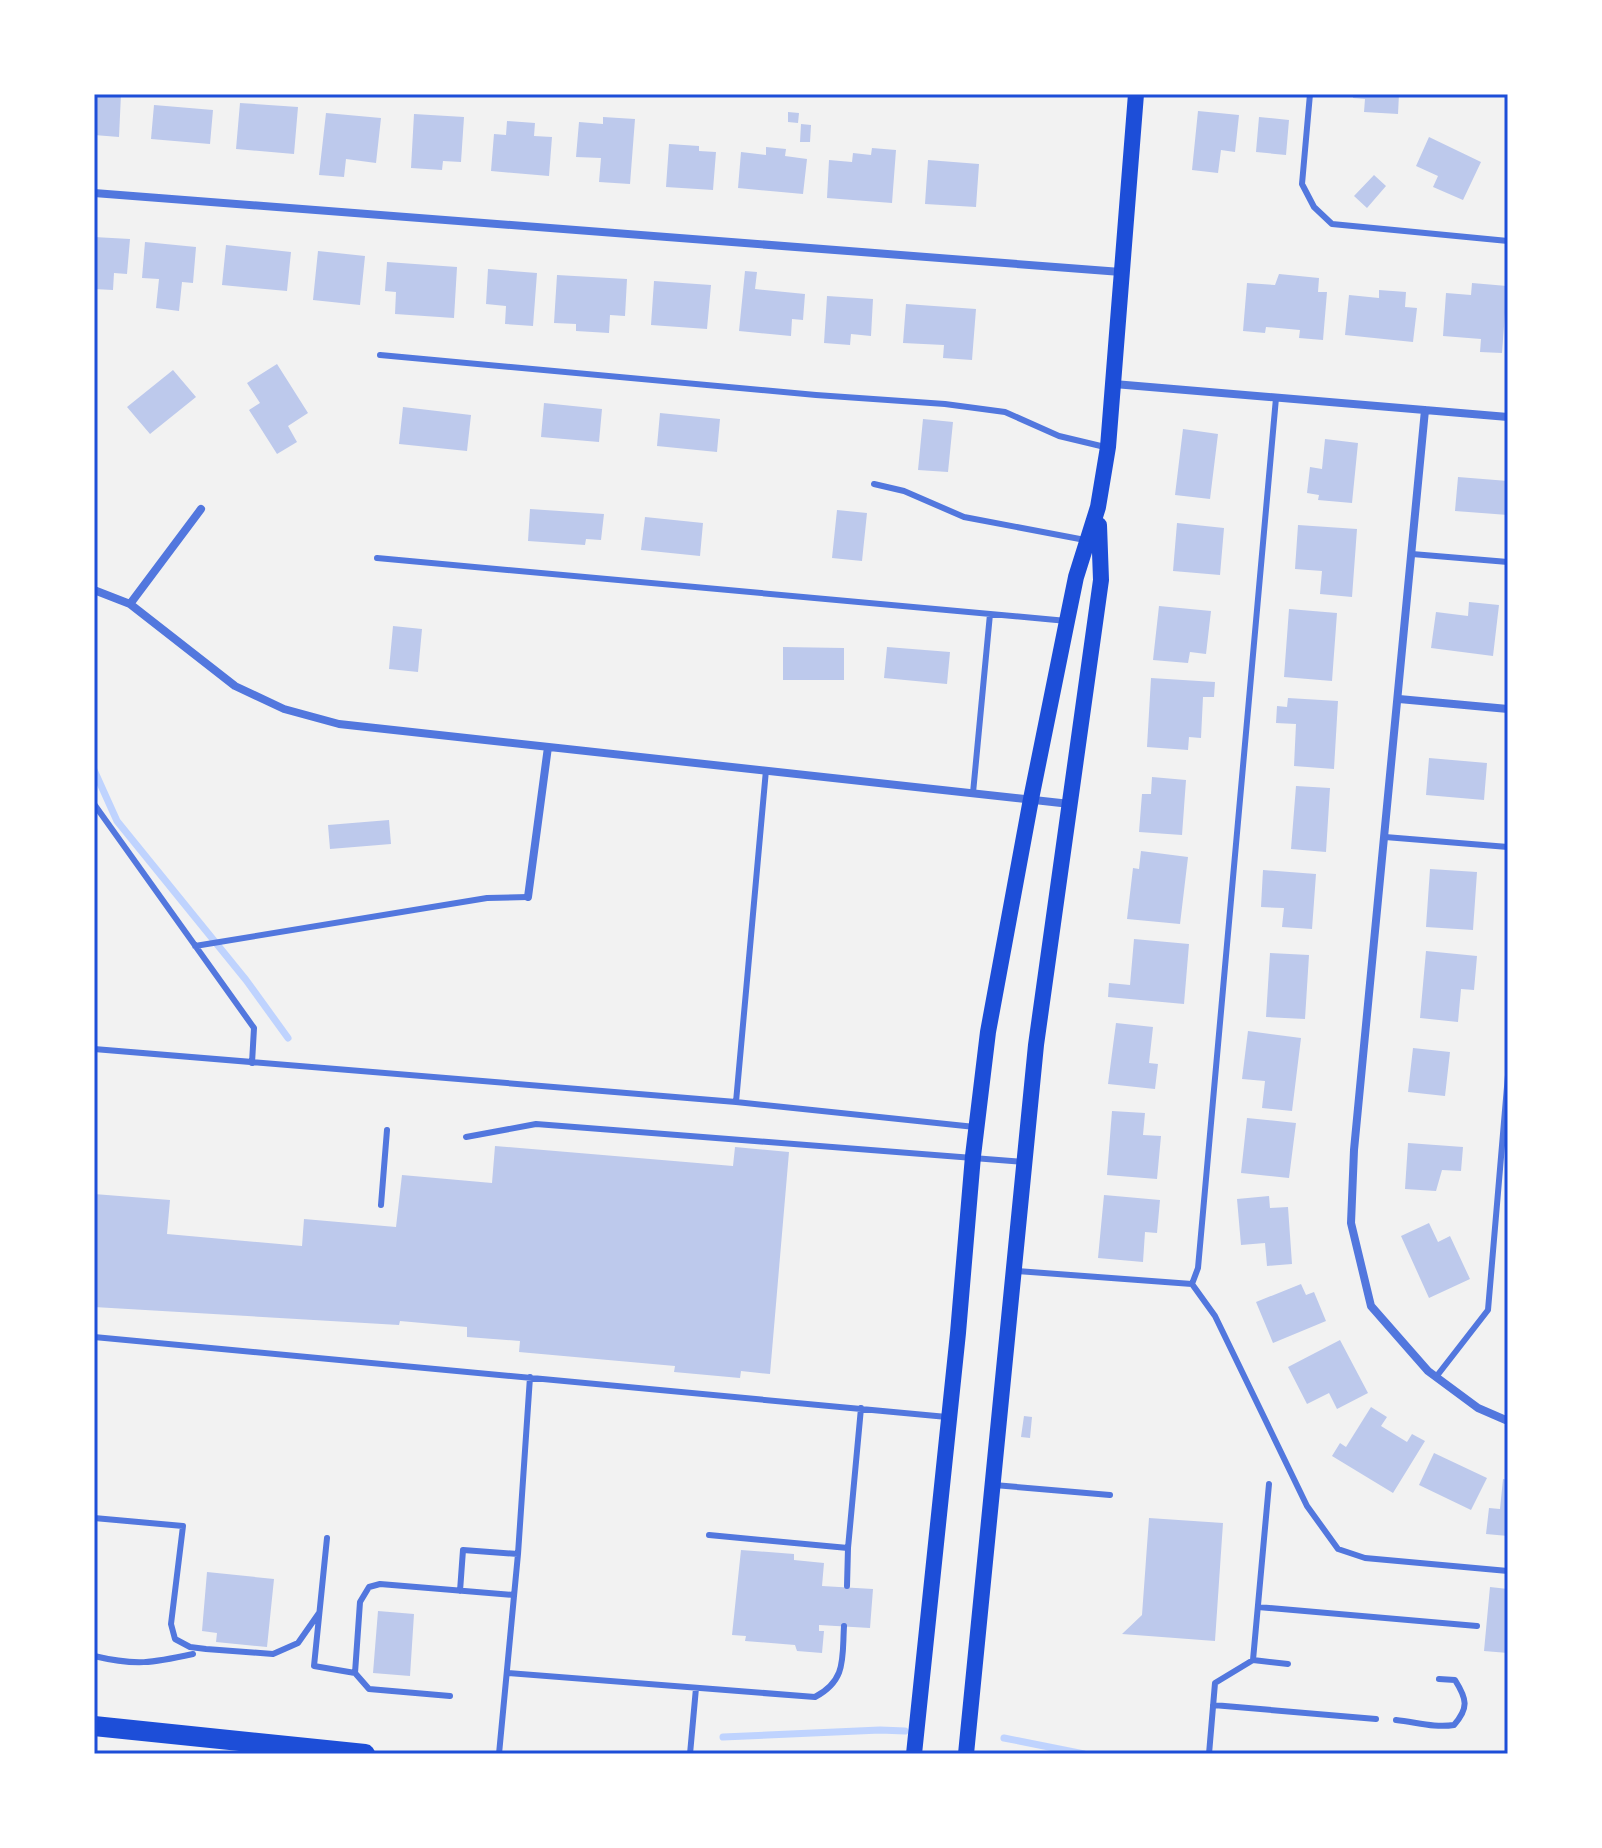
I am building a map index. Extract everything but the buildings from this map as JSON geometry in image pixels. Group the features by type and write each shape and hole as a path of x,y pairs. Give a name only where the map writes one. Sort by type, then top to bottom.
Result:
{"main road":[{"path":"914,1754 976,1127 997,975 1031,799 1076,577 1098,507 1108,447 1136,94"},
{"path":"966,1754 1036,1045 1101,580 1098,507"},
{"path":"94,1726 365,1754"}],"street":[{"path":"94,193 1122,272"},
{"path":"1114,384 1508,417"},
{"path":"1425,410 1354,1150 1351,1223 1371,1306 1436,1377 1478,1408 1508,1421"},
{"path":"130,604 201,509"},
{"path":"94,590 130,604 235,686 284,709 339,724 1071,804"},
{"path":"1399,699 1508,709"},
{"path":"528,897 548,747"}],"lane":[{"path":"1310,94 1302,184 1314,207 1332,224 1508,241"},
{"path":"380,355 945,404 1005,412 1059,436 1108,447"},
{"path":"1192,1284 1198,1268 1276,398"},
{"path":"874,484 904,491 964,517 1089,540"},
{"path":"1412,554 1508,562"},
{"path":"377,558 1067,621"},
{"path":"973,793 990,614"},
{"path":"736,1102 766,770"},
{"path":"94,804 254,1028 252,1063"},
{"path":"1385,837 1508,847"},
{"path":"195,946 487,898 528,897"},
{"path":"94,1049 736,1102 976,1127"},
{"path":"1436,1377 1488,1310 1508,1075"},
{"path":"466,1137 536,1124 1024,1162"},
{"path":"381,1205 387,1130"},
{"path":"1013,1271 1192,1284"},
{"path":"1192,1284 1215,1316 1307,1506 1338,1549 1365,1558 1508,1571"},
{"path":"94,1337 948,1418"},
{"path":"499,1754 518,1554 530,1377"},
{"path":"847,1586 861,1408"},
{"path":"1253,1660 1269,1484"},
{"path":"992,1485 1110,1495"},
{"path":"94,1518 183,1526 171,1624 175,1639 190,1647 273,1654 298,1643 319,1613"},
{"path":"709,1535 848,1548"},
{"path":"327,1538 314,1666 355,1673 369,1689 450,1696"},
{"path":"460,1591 463,1550 518,1554"},
{"path":"355,1673 360,1602 369,1587 380,1584 514,1595"},
{"path":"1258,1607 1477,1626"},
{"path":"507,1673 815,1697 831,1688 841,1672 844,1626"},
{"path":"94,1656 148,1664 193,1654"},
{"path":"1209,1754 1215,1683 1253,1660 1288,1664"},
{"path":"1396,1720 1437,1727 1454,1725 1464,1713 1464,1694 1455,1680 1439,1679"},
{"path":"690,1754 696,1688"},
{"path":"1213,1705 1376,1719"}],"waterway":[{"path":"94,770 117,821 246,980 288,1038"},
{"path":"723,1737 905,1731"},
{"path":"1004,1738 1084,1754"}]}
